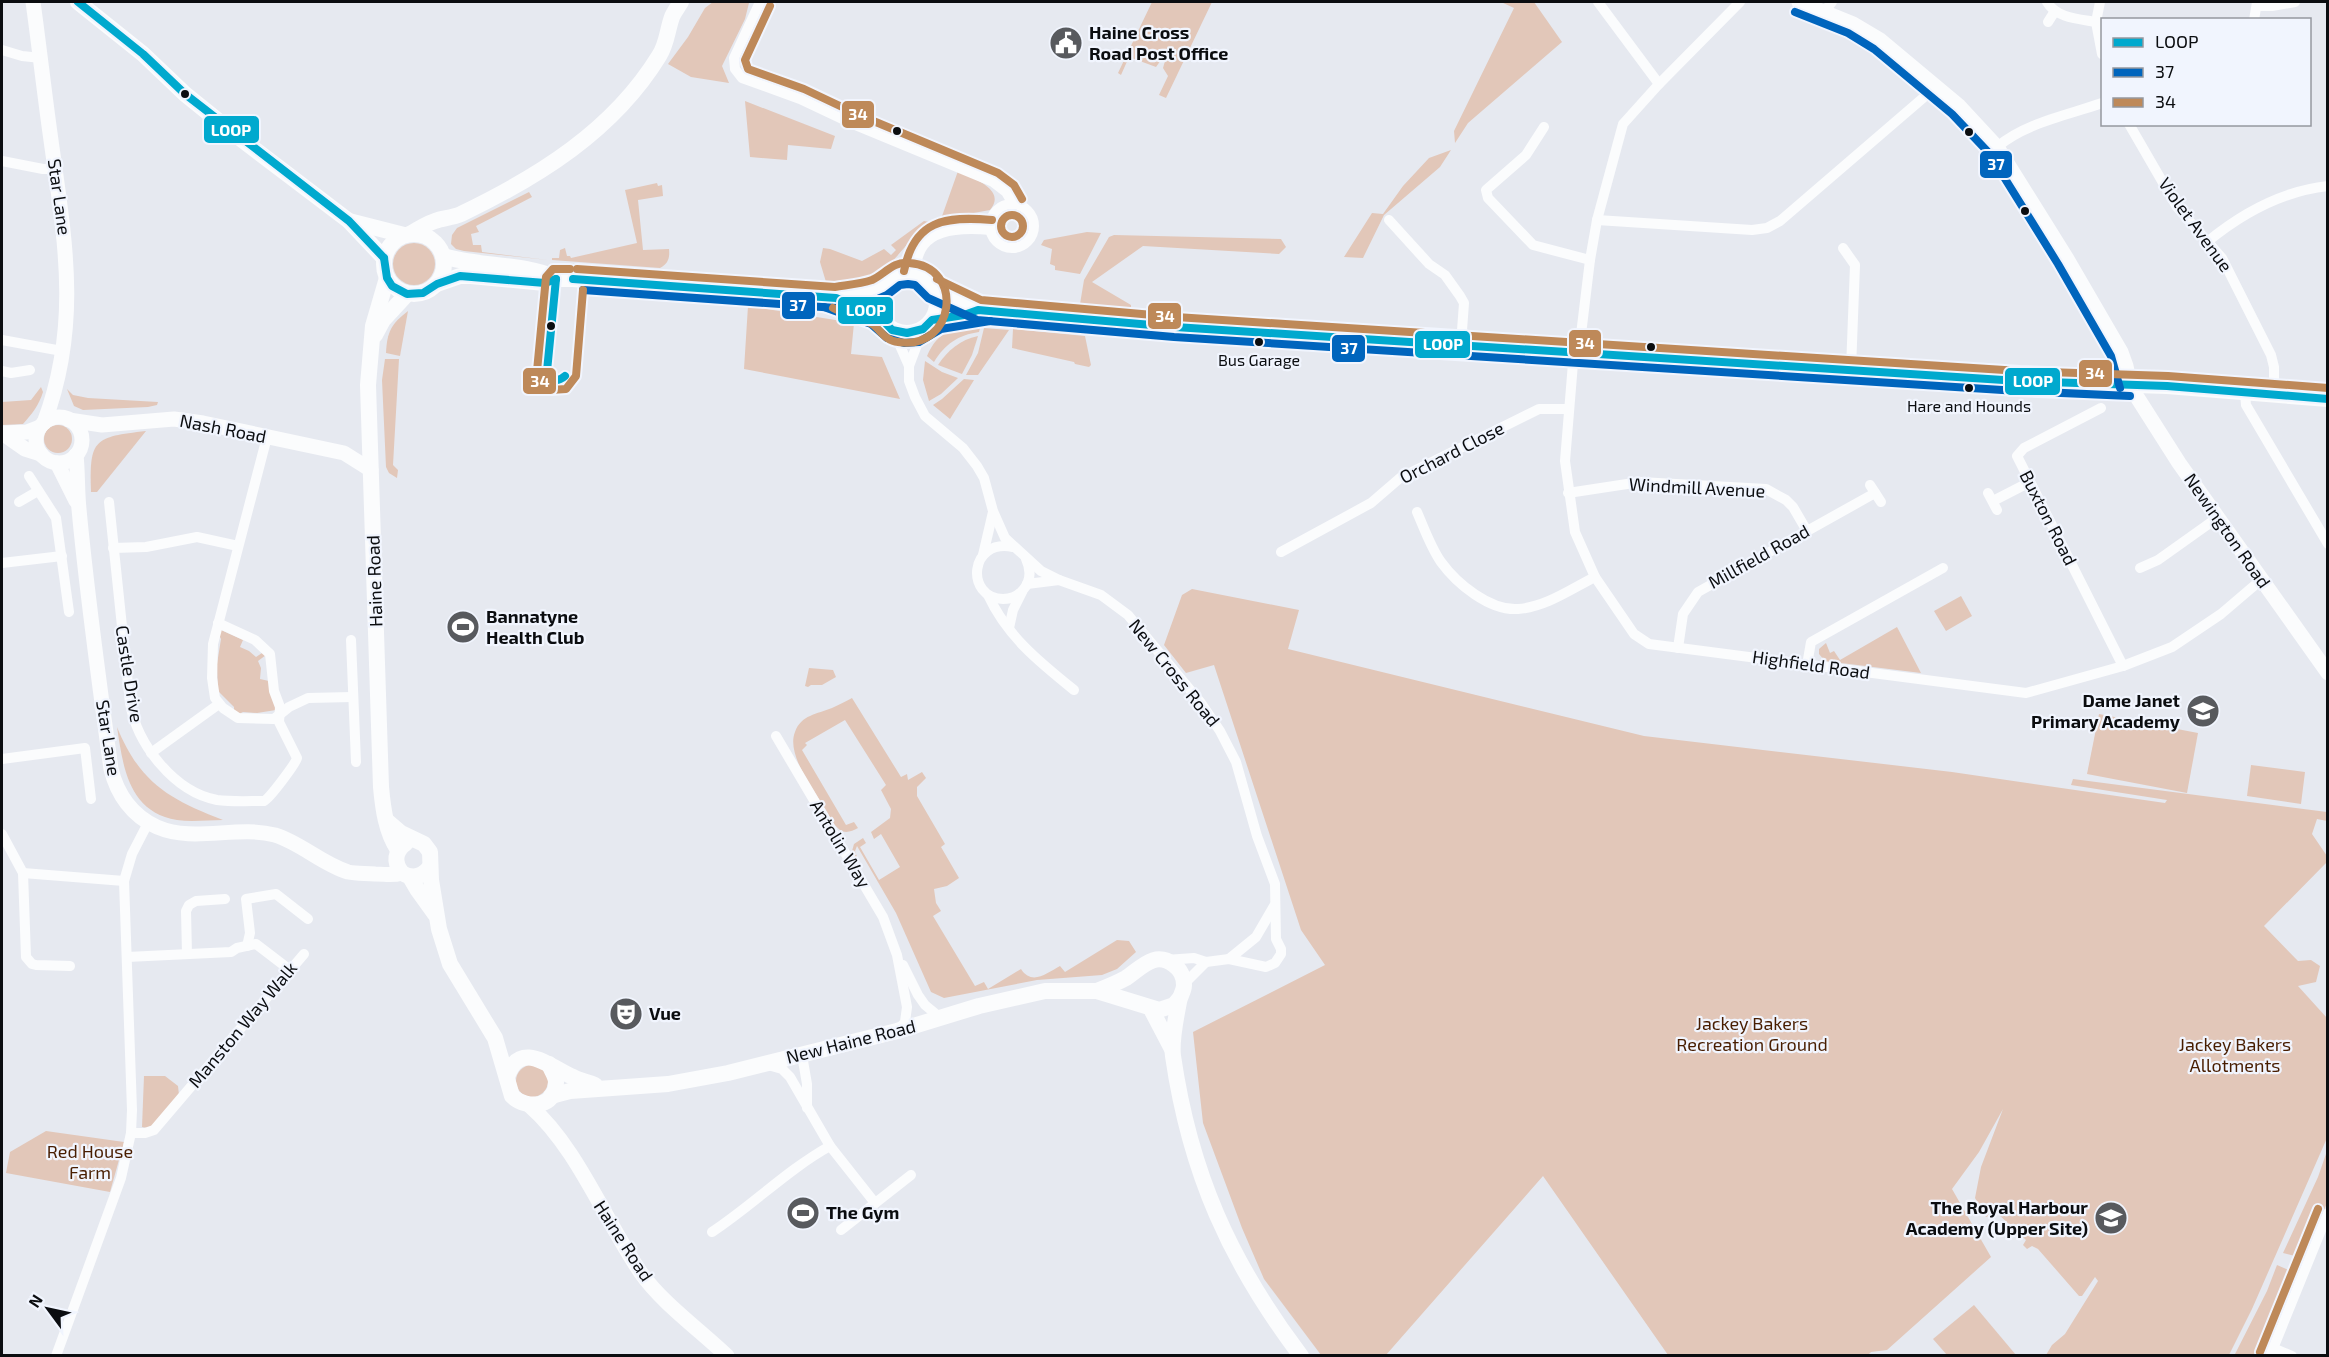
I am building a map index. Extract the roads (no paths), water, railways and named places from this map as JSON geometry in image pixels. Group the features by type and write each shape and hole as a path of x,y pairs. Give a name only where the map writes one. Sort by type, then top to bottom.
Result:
{"main road":[{"path":"78,2 143,54 185,94 349,221 384,258 387,278 399,291 407,294 423,293 437,284 460,276 545,284 556,279 615,281 836,298 882,286"},
{"path":"384,258 391,244 436,221 451,218 535,174 564,155 607,121 627,101 659,57 672,16 681,2"},
{"path":"437,284 444,267 440,251 451,218"},
{"path":"349,221 407,235 424,236 440,251 476,264 545,273 556,279"},
{"path":"884,321 876,306 877,296 882,286 895,275 914,273 925,279 933,289 937,300 927,324"},
{"name":"Haine Road","path":"387,278 375,319 368,385 381,787 391,839 398,852 397,864 436,914"},
{"path":"933,289 978,310 1175,327 2019,381 2167,386 2328,399"},
{"name":"Haine Road","path":"372,340 383,320 407,294"},
{"path":"836,298 884,321 897,332 907,333 927,324 978,310"},
{"name":"Haine Road","path":"387,821 401,833 423,844 430,852 429,868 438,929 450,964 495,1038 507,1077 508,1089 519,1102 530,1106"},
{"path":"398,852 406,843 416,841"},
{"path":"406,875 421,875 429,868"},
{"name":"New Haine Road","path":"1097,991 1128,977 1142,965 1158,959 1166,960"},
{"path":"1166,960 1179,969 1181,992 1172,1049 1184,1116 1196,1162 1224,1233 1247,1277 1301,1356"},
{"path":"1142,965 1137,971 1133,986 1138,1001 1148,1008 1172,1049"},
{"name":"New Haine Road","path":"550,1097 570,1091 602,1087 668,1084 765,1064 942,1019 979,1006 1046,991 1097,991 1148,1008"},
{"path":"1148,1008 1167,1009 1181,992"},
{"name":"Haine Road","path":"495,1038 526,1058 541,1059 549,1064 556,1079 550,1097"},
{"path":"507,1077 513,1065 526,1058"},
{"name":"New Haine Road","path":"549,1064 574,1078 602,1087"},
{"path":"530,1106 538,1105 550,1097"}],"street":[{"name":"Star Lane","path":"33,2 69,282 62,351 54,392 42,425"},
{"path":"760,2 734,58 735,69 742,78 800,99 855,125 993,182 1006,192 1013,204"},
{"path":"1598,2 1659,84"},
{"name":"Highfield Road","path":"1740,2 1623,124 1597,220 1590,260 1568,409 1565,461 1568,493 1575,532 1595,577 1634,634 1649,644 2026,693 2124,666 2172,647 2221,614 2262,579"},
{"name":"Newington Road","path":"1799,2 1828,7 1880,39 1937,86 1997,147 2061,249 2121,352 2130,386 2179,463 2328,673"},
{"path":"2047,2 2055,11 2096,22"},
{"path":"2100,2 2096,22 2101,45"},
{"path":"2257,4 2296,5"},
{"path":"2048,22 2055,11"},
{"path":"2,50 22,56 41,58"},
{"path":"1597,220 1752,230 1767,228 1780,221 1937,86"},
{"path":"1997,147 2007,138 2101,105"},
{"name":"Violet Avenue","path":"2130,126 2177,207 2222,258 2271,355 2274,367 2274,395"},
{"path":"1544,127 1526,155 1486,190 1488,198 1533,245 1590,260"},
{"path":"2,161 43,169 56,169"},
{"path":"2207,242 2230,223 2268,202 2328,186"},
{"path":"1013,204 1023,207 1032,215 1034,226 1029,240 1017,248 1009,248 996,241 991,230 992,217 996,212 1006,205 1013,204"},
{"path":"1389,220 1397,236 1445,275 1460,296 1464,303 1461,344"},
{"path":"914,273 921,249 931,237 958,230 991,230"},
{"path":"1843,248 1855,266 1851,369"},
{"name":"New Cross Road","path":"884,321 898,341 909,366 909,381 918,406 925,416 963,448 977,466 984,478 993,511 1005,538 1041,571 1101,595 1128,615 1201,703 1220,731 1236,762 1257,836 1275,884 1276,939 1281,949 1279,959 1266,967 1256,964"},
{"path":"909,366 927,324"},
{"path":"2,340 62,351"},
{"path":"2,371 11,373 30,370"},
{"path":"54,392 67,419 78,429 79,448"},
{"path":"2245,393 2246,405 2328,544"},
{"name":"Buxton Road","path":"2101,408 2024,448 2017,456 2124,666"},
{"name":"Orchard Close","path":"1281,552 1371,503 1400,477 1539,409 1568,409"},
{"path":"2,433 27,432 58,417 67,419"},
{"name":"Nash Road","path":"67,419 102,425 174,419 344,453 371,470"},
{"path":"42,425 36,441 41,454 57,463 71,459 102,425"},
{"path":"2,433 25,449 41,454"},
{"path":"267,437 213,644 211,664 214,692 219,704 232,715 247,719 274,719 289,707 308,698 352,697"},
{"name":"Nash Road","path":"344,453 369,445"},
{"name":"Star Lane","path":"79,448 78,506 111,769 121,795 133,811 148,822"},
{"name":"Star Lane","path":"57,463 78,506"},
{"path":"28,476 56,518 69,612"},
{"name":"Windmill Avenue","path":"1568,493 1640,482 1766,489 1776,493 1793,507 1807,531"},
{"path":"1993,502 2030,482"},
{"path":"19,502 38,491"},
{"name":"Millfield Road","path":"1678,648 1683,614 1698,592 1875,494"},
{"name":"Castle Drive","path":"109,502 112,549 132,716 151,753 170,773 204,795 225,801 264,801 273,794 297,761 279,722 279,715"},
{"name":"New Cross Road","path":"993,511 982,555 977,565 976,573 981,588 988,595 1006,599 1014,597 1025,588 1059,580"},
{"path":"1416,512 1440,561 1458,582 1487,602 1517,609 1527,607 1548,602 1595,577"},
{"path":"2140,568 2166,555 2217,518"},
{"path":"112,549 146,547 197,537 238,546"},
{"path":"982,555 997,546 1013,547"},
{"path":"2,563 62,556"},
{"path":"1009,628 1013,610 1030,575 1026,558"},
{"path":"1807,665 1812,642 1943,568"},
{"path":"988,595 998,617 1018,642 1074,690"},
{"path":"218,623 255,640 270,654 279,715"},
{"path":"351,640 356,762"},
{"path":"151,753 219,704"},
{"name":"Antolin Way","path":"776,736 876,904 897,955 918,995 925,1005 942,1019"},
{"path":"2,759 85,748 91,799"},
{"path":"56,1356 121,1178 131,1133 124,880 132,854 148,822 177,833 246,831 267,833 295,843 341,869 357,873 406,875"},
{"path":"2,834 23,873 26,957 36,965 70,966"},
{"path":"374,873 398,852"},
{"path":"23,873 124,880"},
{"path":"247,946 250,933 246,899 276,894 308,920"},
{"path":"187,954 186,911 189,905 196,901 225,899"},
{"path":"1256,964 1250,956 1250,945 1274,906"},
{"path":"1229,959 1254,939 1267,935 1276,939"},
{"path":"127,957 231,952 256,944 290,970"},
{"name":"Manston Way Walk","path":"131,1133 145,1133 154,1130 304,954"},
{"name":"Antolin Way","path":"897,955 907,1015 905,1022 897,1031"},
{"path":"1166,960 1194,958 1206,962 1229,959 1256,964"},
{"path":"1181,992 1206,962"},
{"path":"802,1055 807,1084 807,1108"},
{"path":"765,1064 782,1069 790,1077 830,1146 875,1203"},
{"name":"Haine Road","path":"550,1097 561,1139"},
{"name":"Haine Road","path":"530,1106 542,1116 561,1139 643,1277 727,1356"},
{"path":"712,1232 753,1203 790,1172 830,1146"},
{"path":"841,1230 911,1174"},
{"path":"2292,1356 2272,1352 2324,1234 2328,1213"}],"place":[{"name":"Haine Cross Road Post Office","path":"1066,43"},
{"name":"Bus Garage","path":"1259,342"},
{"name":"Hare and Hounds","path":"1969,388"},
{"name":"Bannatyne Health Club","path":"463,627"},
{"name":"Dame Janet Primary Academy","path":"2203,711"},
{"name":"Vue","path":"626,1014"},
{"name":"The Gym","path":"803,1213"},
{"name":"The Royal Harbour Academy (Upper Site)","path":"2111,1218"}],"park label":[{"name":"Jackey Bakers Recreation Ground","path":"1752,1034"},
{"name":"Jackey Bakers Allotments","path":"2235,1055"},
{"name":"Red House Farm","path":"90,1162"}]}
